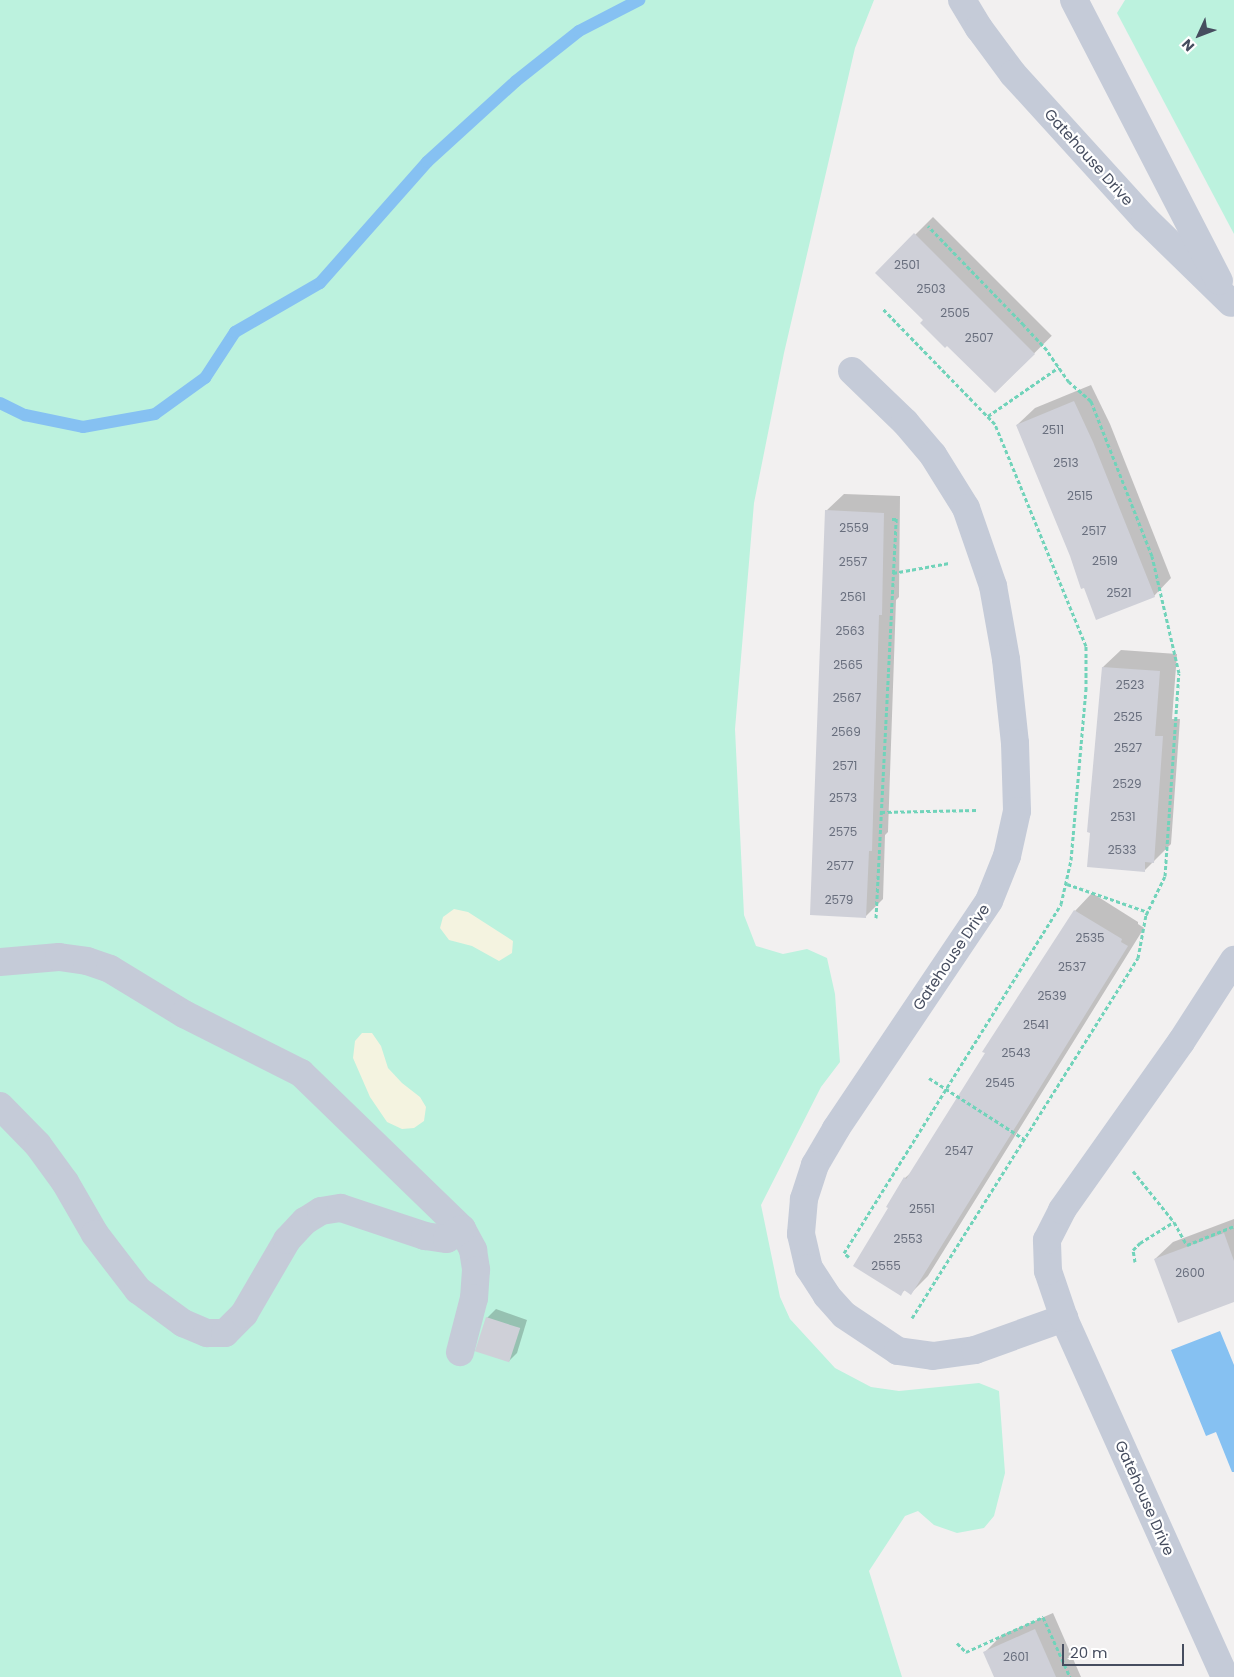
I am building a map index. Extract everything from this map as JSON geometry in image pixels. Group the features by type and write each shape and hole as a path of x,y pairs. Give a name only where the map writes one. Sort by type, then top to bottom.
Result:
{"street":[{"name":"Gatehouse Drive","path":"962,0 979,28 1013,74 1145,219 1232,306"},
{"name":"Gatehouse Drive","path":"1074,0 1232,306"},
{"name":"Gatehouse Drive","path":"852,371 905,422 933,455 966,508 993,586 1006,659 1015,743 1017,811 1007,856 989,901 836,1129 815,1166 804,1200 801,1234 809,1268 827,1296 844,1314 898,1350 933,1356 975,1350 1064,1318"},
{"path":"0,962 60,957 87,961 110,969 184,1014 301,1073 462,1230 473,1250 476,1270 474,1298 460,1352"},
{"name":"Gatehouse Drive","path":"1225,1677 1064,1318 1048,1271 1047,1240 1062,1210 1181,1042 1234,960"},
{"path":"0,1106 38,1145 65,1182 95,1234 138,1290 183,1323 207,1333 226,1332 244,1314 288,1240 305,1221 321,1210 341,1208 425,1236 446,1239 462,1230"}],"path":[{"path":"908,1325 1138,958 1148,912 1165,876 1179,673 1152,556 1091,401 1069,382 1024,325 928,226"},
{"path":"988,416 1059,368"},
{"path":"876,918 896,519 888,519"},
{"path":"893,573 954,562"},
{"path":"881,812 977,810"},
{"path":"1067,884 1148,912"},
{"path":"929,1078 1024,1139"},
{"path":"1104,1151 1133,1170 1174,1222 1187,1245 1234,1226"},
{"path":"1135,1262 1134,1250 1140,1243 1174,1222"},
{"path":"957,1643 966,1652 1043,1617 1070,1677"}],"green space":[{"path":"0,0 874,0 855,48 784,353 754,503 735,729 744,915 756,946 783,954 807,949 827,958 835,994 840,1062 821,1087 761,1205 780,1297 790,1319 835,1368 871,1387 899,1391 979,1383 999,1391 1005,1473 994,1516 984,1528 957,1533 934,1525 918,1511 905,1516 869,1571 902,1677 0,1677"},
{"path":"1125,0 1234,0 1234,234 1117,13"}],"sand":[{"path":"454,909 468,912 513,941 512,953 499,961 472,946 449,940 440,928 443,917"},
{"path":"362,1033 372,1033 381,1046 388,1068 402,1083 420,1097 426,1107 424,1121 414,1128 402,1129 387,1122 370,1097 353,1058 355,1041"}],"water":[{"path":"1220,1331 1234,1365 1234,1472 1232,1472 1216,1432 1206,1436 1171,1350"}],"building":[{"path":"914,233 1035,354 995,393 947,346 945,348 920,323 923,320 875,273"},
{"path":"1074,401 1093,442 1155,597 1096,620 1084,588 1081,589 1070,556 1016,425"},
{"path":"825,510 884,513 882,615 879,615 872,851 869,851 866,918 810,915"},
{"path":"1102,667 1160,671 1155,736 1163,736 1154,863 1145,862 1145,872 1087,867 1090,833 1087,832"},
{"path":"1074,910 1122,939 1121,942 1128,946 911,1295 904,1290 901,1296 853,1266 888,1208 886,1207 904,1177 906,1179 985,1053 982,1052"},
{"path":"1224,1233 1234,1261 1234,1302 1178,1323 1154,1259"},
{"path":"486,1317 520,1328 509,1362 475,1351"},
{"path":"1035,1629 1056,1677 994,1677 983,1652"}],"waterway":[{"path":"0,403 25,415 83,427 155,414 205,378 235,332 320,283 427,162 516,81 579,31 639,0"}]}
